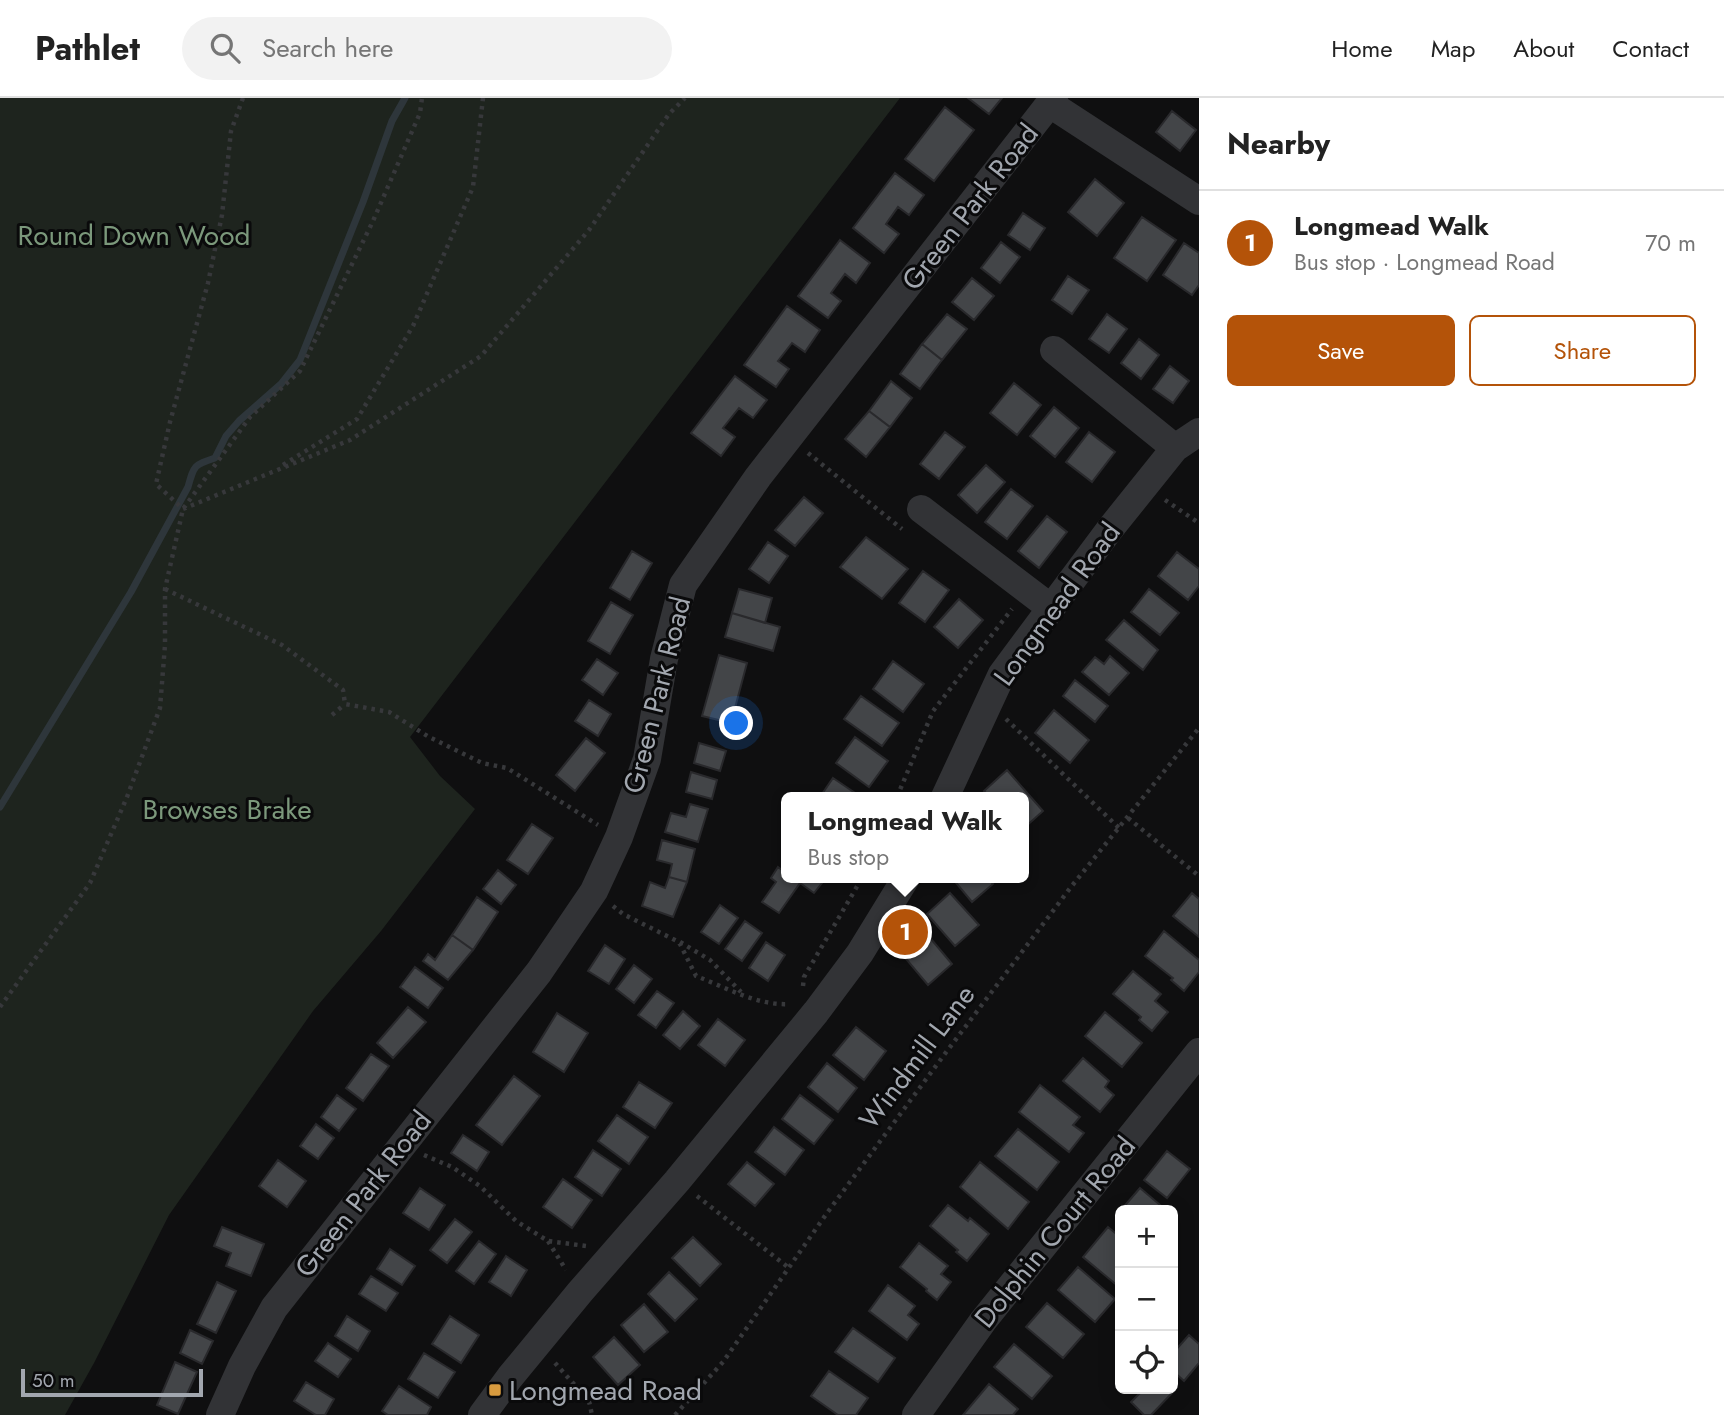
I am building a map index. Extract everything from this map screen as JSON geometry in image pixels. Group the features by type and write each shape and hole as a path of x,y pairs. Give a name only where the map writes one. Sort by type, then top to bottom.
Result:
{"street":[{"path":"1052,101 1199,201"},
{"name":"Green Park Road","path":"220,1415 242,1366 274,1308 539,972 594,891 619,837 647,760 664,659 683,585 758,477 1052,101"},
{"path":"1054,350 1175,448"},
{"name":"Longmead Road","path":"947,792 1002,674 1144,486 1175,448 1199,432"},
{"path":"921,509 1051,608"},
{"path":"482,1415 615,1250 677,1181 808,1008 860,953 903,883"},
{"name":"Dolphin Court Road","path":"916,1415 982,1321 1199,1052"}],"path":[{"path":"183,509 156,484 208,283 222,215 231,131 243,98"},
{"path":"0,1007 90,883 127,797 160,708 166,589 183,509 250,417 300,371 373,221 421,113 422,98"},
{"path":"274,471 357,419 413,326 473,187 482,98"},
{"path":"183,509 350,440 481,356 589,230 669,114 685,98"},
{"path":"789,437 905,531 921,509"},
{"path":"1144,486 1199,523"},
{"path":"166,589 282,645 343,690 345,704"},
{"path":"899,792 933,711 1027,590"},
{"path":"332,715 345,704"},
{"path":"345,704 389,712 429,737 482,763 507,768 581,815"},
{"path":"986,707 1003,716 1119,828"},
{"name":"Windmill Lane","path":"675,1415 723,1362 960,1034 1071,887 1199,728"},
{"path":"1128,818 1199,876"},
{"path":"679,942 696,976 778,1005 808,1008 804,977 859,883"},
{"path":"594,891 623,914 710,960 744,995"},
{"path":"400,1145 452,1167 480,1186 516,1221 548,1241 615,1250"},
{"path":"677,1181 789,1268"},
{"path":"548,1241 580,1292"},
{"path":"538,1344 589,1401 592,1415"}],"green space":[{"name":"Browses Brake","path":"0,98 900,98 410,737 440,776 475,809 381,931 313,1011 169,1215 65,1415 0,1415"}],"building":[{"path":"968,98 1002,98 989,114"},
{"path":"945,107 974,130 934,181 905,159"},
{"path":"1172,111 1196,130 1180,151 1156,132"},
{"path":"895,173 924,195 909,215 898,207 886,224 899,234 884,253 853,228"},
{"path":"1095,179 1124,203 1097,236 1068,212"},
{"path":"1023,213 1045,228 1030,250 1008,235"},
{"path":"1142,217 1176,240 1147,281 1114,258"},
{"path":"840,240 870,263 856,283 845,274 831,293 841,301 828,318 798,296"},
{"path":"1001,242 1020,257 1000,283 981,268"},
{"path":"1184,243 1199,253 1199,285 1192,295 1163,275"},
{"path":"1068,276 1089,290 1072,314 1052,300"},
{"path":"972,278 994,296 974,320 952,302"},
{"path":"787,306 820,330 805,352 792,343 778,361 789,369 776,387 744,365"},
{"path":"947,314 967,329 942,360 922,344"},
{"path":"1107,314 1127,329 1109,353 1089,339"},
{"path":"1139,339 1159,355 1141,379 1121,363"},
{"path":"922,344 942,360 920,389 900,374"},
{"path":"1170,366 1189,381 1173,403 1153,389"},
{"path":"735,376 767,400 753,418 739,408 723,428 735,437 721,456 691,433"},
{"path":"891,381 912,398 890,427 869,411"},
{"path":"1014,383 1041,405 1017,435 990,413"},
{"path":"1054,407 1079,428 1055,457 1030,436"},
{"path":"869,411 890,427 866,457 845,439"},
{"path":"945,432 965,447 939,479 920,464"},
{"path":"1089,432 1115,452 1092,482 1066,462"},
{"path":"986,465 1005,482 977,513 958,495"},
{"path":"1011,489 1033,506 1007,539 985,522"},
{"path":"804,497 823,513 795,546 775,530"},
{"path":"1047,516 1067,532 1039,568 1018,551"},
{"path":"866,537 908,569 882,599 840,567"},
{"path":"768,542 788,556 769,583 749,569"},
{"path":"632,551 652,563 630,600 610,588"},
{"path":"1177,552 1199,569 1199,586 1188,600 1158,576"},
{"path":"923,571 949,590 925,622 899,603"},
{"path":"739,589 772,598 765,623 732,613"},
{"path":"1149,589 1179,613 1160,635 1131,612"},
{"path":"959,599 983,620 958,648 934,627"},
{"path":"611,602 633,615 610,654 588,641"},
{"path":"732,613 780,627 773,651 725,637"},
{"path":"1124,620 1158,650 1143,670 1106,640"},
{"path":"719,655 747,663 731,723 702,716"},
{"path":"1110,656 1129,673 1109,695 1082,672 1095,657 1104,664"},
{"path":"597,659 618,673 603,695 582,680"},
{"path":"893,661 924,684 903,712 873,689"},
{"path":"1075,680 1108,706 1095,722 1063,696"},
{"path":"861,696 899,723 882,746 844,719"},
{"path":"589,700 611,714 598,736 575,721"},
{"path":"1054,710 1089,740 1070,763 1035,733"},
{"path":"855,737 888,761 869,787 836,763"},
{"path":"586,738 605,753 575,791 556,775"},
{"path":"699,743 726,751 720,771 694,763"},
{"path":"1007,770 1026,792 985,792"},
{"path":"691,772 717,780 712,799 686,792"},
{"path":"833,778 854,792 823,792"},
{"path":"1029,795 1043,811 1029,824"},
{"path":"690,804 708,809 698,842 665,832 671,813 686,817"},
{"path":"532,824 553,838 528,874 507,860"},
{"path":"662,840 695,849 687,882 669,877 672,864 657,860"},
{"path":"778,867 781,869 781,883 800,883 779,913 762,902 776,882 771,878"},
{"path":"498,870 516,885 501,904 483,889"},
{"path":"669,877 687,882 673,917 642,906 650,882 665,888"},
{"path":"800,883 822,883 814,893"},
{"path":"956,883 992,883 993,884 972,902"},
{"path":"950,893 979,925 955,946 927,914"},
{"path":"1192,893 1199,899 1199,937 1173,916"},
{"path":"477,897 498,912 473,950 452,935"},
{"path":"720,905 738,918 719,944 701,932"},
{"path":"745,921 762,933 742,961 725,949"},
{"path":"1164,931 1199,960 1199,972 1184,991 1171,980 1173,978 1145,956"},
{"path":"926,933 952,964 928,985 901,953"},
{"path":"452,935 473,950 448,980 423,961 428,954 435,960"},
{"path":"766,942 785,955 768,981 749,968"},
{"path":"605,945 625,959 609,984 588,971"},
{"path":"634,965 652,979 634,1003 616,989"},
{"path":"415,967 443,988 428,1008 400,987"},
{"path":"1133,971 1161,994 1155,1001 1168,1012 1152,1031 1139,1020 1141,1017 1113,994"},
{"path":"657,991 674,1003 656,1028 638,1015"},
{"path":"408,1007 426,1022 393,1058 377,1043"},
{"path":"683,1011 700,1026 680,1049 663,1035"},
{"path":"1105,1012 1142,1043 1122,1067 1085,1036"},
{"path":"557,1013 588,1033 564,1072 533,1052"},
{"path":"718,1019 745,1040 725,1066 698,1045"},
{"path":"856,1027 886,1051 864,1080 833,1055"},
{"path":"371,1054 389,1066 363,1101 346,1088"},
{"path":"1083,1058 1109,1081 1105,1087 1114,1095 1100,1112 1063,1081"},
{"path":"827,1063 857,1088 838,1112 808,1087"},
{"path":"514,1076 540,1096 502,1145 476,1125"},
{"path":"639,1082 672,1103 655,1128 623,1107"},
{"path":"1040,1085 1080,1117 1073,1125 1084,1133 1069,1152 1019,1112"},
{"path":"337,1095 356,1109 339,1131 321,1117"},
{"path":"800,1095 833,1120 814,1144 782,1119"},
{"path":"617,1115 648,1137 629,1164 598,1141"},
{"path":"316,1124 334,1138 318,1159 300,1146"},
{"path":"774,1127 804,1150 785,1175 755,1152"},
{"path":"1018,1129 1059,1162 1037,1190 995,1156"},
{"path":"463,1135 489,1152 477,1171 451,1153"},
{"path":"593,1150 621,1169 602,1196 575,1177"},
{"path":"1167,1151 1190,1169 1167,1198 1144,1180"},
{"path":"278,1160 306,1181 287,1207 259,1186"},
{"path":"747,1162 774,1184 755,1206 728,1184"},
{"path":"980,1162 1029,1202 1008,1229 960,1187"},
{"path":"563,1179 592,1200 572,1228 543,1207"},
{"path":"420,1188 445,1205 429,1230 403,1213"},
{"path":"1140,1188 1160,1205 1125,1205"},
{"path":"948,1205 989,1234 967,1261 930,1226"},
{"path":"455,1219 472,1232 447,1263 430,1250"},
{"path":"222,1227 264,1244 251,1276 226,1266 231,1253 214,1246"},
{"path":"1108,1227 1115,1233 1115,1284 1083,1257"},
{"path":"693,1237 721,1264 700,1286 672,1258"},
{"path":"479,1241 496,1254 474,1284 456,1271"},
{"path":"919,1243 948,1266 941,1274 951,1282 937,1300 900,1267"},
{"path":"390,1249 415,1266 402,1285 377,1269"},
{"path":"506,1256 527,1270 511,1296 489,1282"},
{"path":"1078,1267 1115,1299 1095,1322 1058,1290"},
{"path":"669,1272 697,1299 675,1321 648,1294"},
{"path":"371,1276 398,1293 386,1311 359,1294"},
{"path":"217,1282 236,1291 216,1333 197,1324"},
{"path":"888,1285 915,1306 908,1315 919,1324 907,1340 869,1311"},
{"path":"1047,1303 1084,1334 1063,1358 1026,1327"},
{"path":"644,1304 668,1332 644,1352 621,1325"},
{"path":"347,1316 370,1331 358,1351 335,1336"},
{"path":"450,1316 479,1335 461,1363 432,1344"},
{"path":"853,1328 895,1358 878,1382 835,1352"},
{"path":"190,1330 213,1341 202,1364 180,1353"},
{"path":"1189,1335 1199,1344 1199,1363 1184,1381 1178,1376 1178,1347"},
{"path":"614,1337 640,1365 618,1385 593,1357"},
{"path":"328,1343 351,1359 338,1377 315,1361"},
{"path":"1014,1344 1052,1376 1032,1399 994,1367"},
{"path":"424,1353 455,1372 438,1398 408,1379"},
{"path":"175,1362 197,1372 178,1414 157,1405"},
{"path":"829,1371 868,1398 856,1415 838,1415 811,1396"},
{"path":"306,1382 334,1399 325,1415 316,1415 294,1401"},
{"path":"989,1384 1018,1409 1013,1415 963,1415"},
{"path":"399,1386 431,1407 427,1415 388,1415 382,1411"},
{"path":"1139,1394 1171,1394 1151,1415 1144,1415 1131,1402"}],"waterway":[{"path":"0,807 131,592 188,487 194,470 199,464 215,458 226,436 239,421 281,384 300,360 392,121 405,98"}],"place":[{"name":"Longmead Walk","path":"905,932"},
{"name":"Longmead Road","path":"495,1390"}],"park label":[{"name":"Round Down Wood","path":"134,235"}]}
